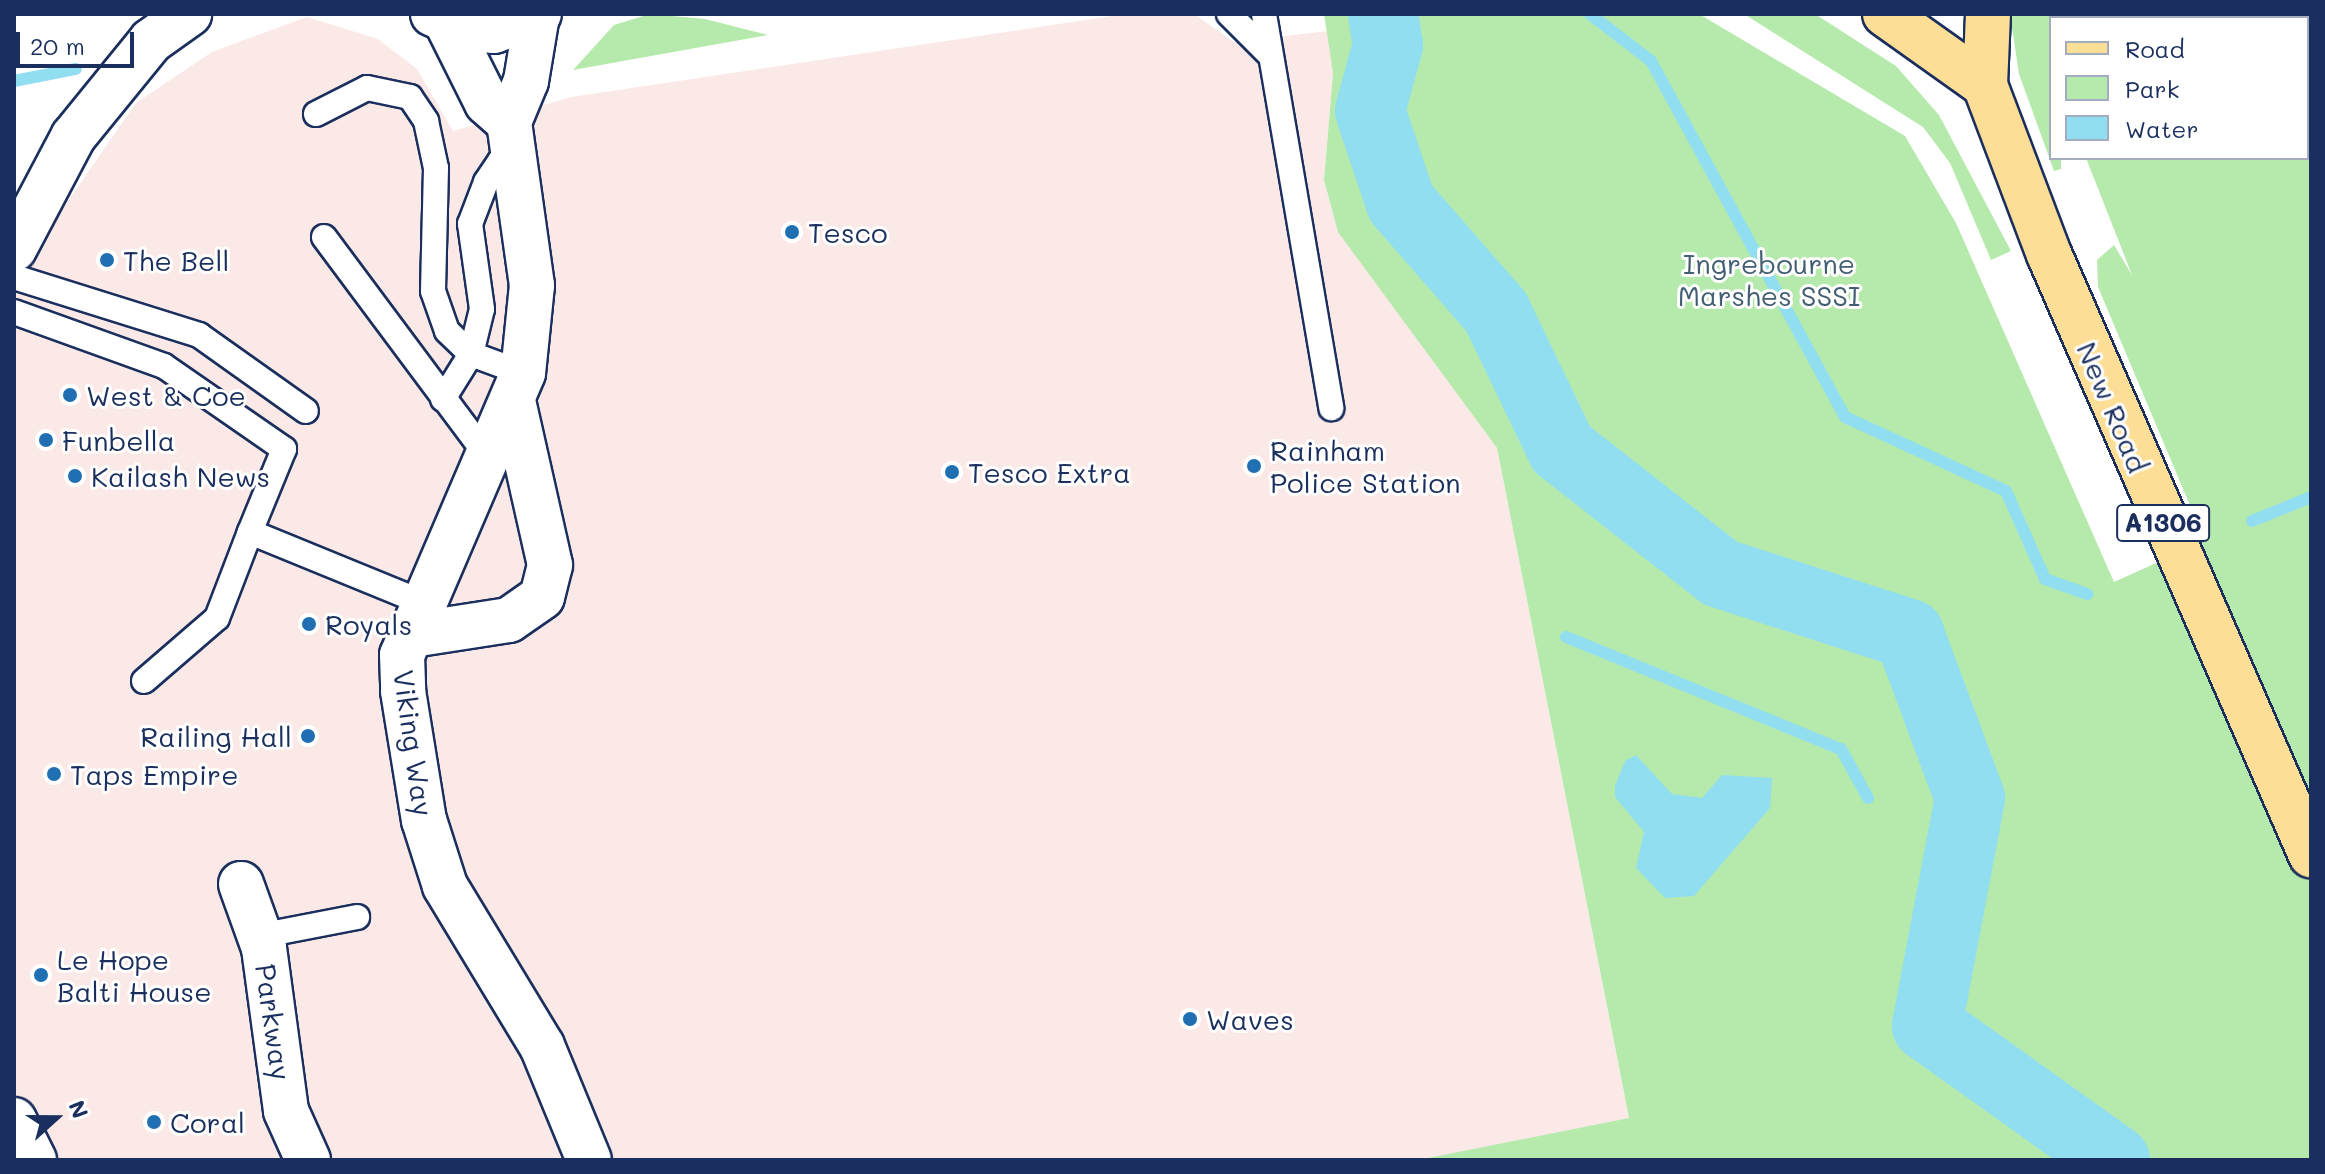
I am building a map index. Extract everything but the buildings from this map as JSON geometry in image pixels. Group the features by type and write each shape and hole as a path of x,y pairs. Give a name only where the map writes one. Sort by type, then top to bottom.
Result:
{"main road":[{"path":"1885,14 1985,85"},
{"name":"New Road","path":"1988,14 1985,85 2101,382 2311,855"}],"street":[{"path":"14,249 73,137 151,41 189,14"},
{"path":"440,19 494,31 538,15"},
{"path":"512,138 538,15"},
{"path":"440,19 487,103 512,138"},
{"name":"Viking Way","path":"512,138 532,285 518,387 485,453 402,655 410,753 445,886 542,1046 589,1160"},
{"path":"419,619 509,620 542,597 550,565 518,387"},
{"name":"Parkway","path":"241,884 259,936 286,1111 308,1160"},
{"path":"14,1120 34,1160"}],"lane":[{"path":"1229,14 1267,52"},
{"path":"1264,14 1267,52 1331,408"},
{"path":"316,114 367,88 389,88 410,97 426,121 436,168 433,291 447,331 471,354 518,387"},
{"path":"443,399 471,354 482,309 470,224 486,182 512,138"},
{"path":"324,237 485,453"},
{"path":"14,277 199,335 306,411"},
{"path":"14,312 164,366 284,449 217,618 144,681"},
{"path":"250,532 419,619"},
{"path":"259,936 357,917"}],"shaded area":[{"path":"1126,14 1194,14 1234,42 1329,31 1333,73 1324,180 1338,231 1497,448 1629,1119 1419,1160 14,1160 14,201 48,230 136,103 212,52 307,17 378,39 417,69 453,131 571,97"}],"green space":[{"path":"650,14 705,19 768,35 573,70 614,25"},
{"name":"Ingrebourne Marshes SSSI","path":"1324,14 1699,14 1905,136 1956,223 2114,582 2205,541 2098,287 2097,260 2114,245 2132,275 2087,160 2309,160 2309,16 2093,14 2311,14 2311,1160 1418,1160 1629,1118 1497,448 1338,232 1324,180 1333,73"},
{"path":"1744,14 1815,14 1896,66 1939,115 2011,251 1991,260 1950,163 1923,127"},
{"path":"2010,14 2075,14 2049,16 2049,157 2019,74"},
{"path":"2050,160 2061,160 2061,169 2054,171"}],"water":[{"path":"1636,755 1672,794 1702,798 1722,775 1772,778 1770,808 1694,896 1665,898 1636,868 1644,832 1615,797 1615,786 1625,761"}],"waterway":[{"path":"1383,14 1388,45 1370,111 1401,203 1496,312 1562,449 1720,573 1909,634 1970,798 1927,1026 2115,1160"},
{"path":"1590,14 1651,61 1845,417 2006,491 2045,579 2087,594"},
{"path":"14,81 76,69"},
{"path":"2252,521 2311,497"},
{"path":"1566,637 1841,749 1868,798"}],"place":[{"name":"Tesco","path":"792,232"},
{"name":"The Bell","path":"107,260"},
{"name":"West & Coe","path":"70,395"},
{"name":"Funbella","path":"46,440"},
{"name":"Rainham Police Station","path":"1254,466"},
{"name":"Tesco Extra","path":"952,472"},
{"name":"Kailash News","path":"75,476"},
{"name":"Royals","path":"309,624"},
{"name":"Railing Hall","path":"308,736"},
{"name":"Taps Empire","path":"54,774"},
{"name":"Le Hope Balti House","path":"41,975"},
{"name":"Waves","path":"1190,1019"},
{"name":"Coral","path":"154,1122"}]}
